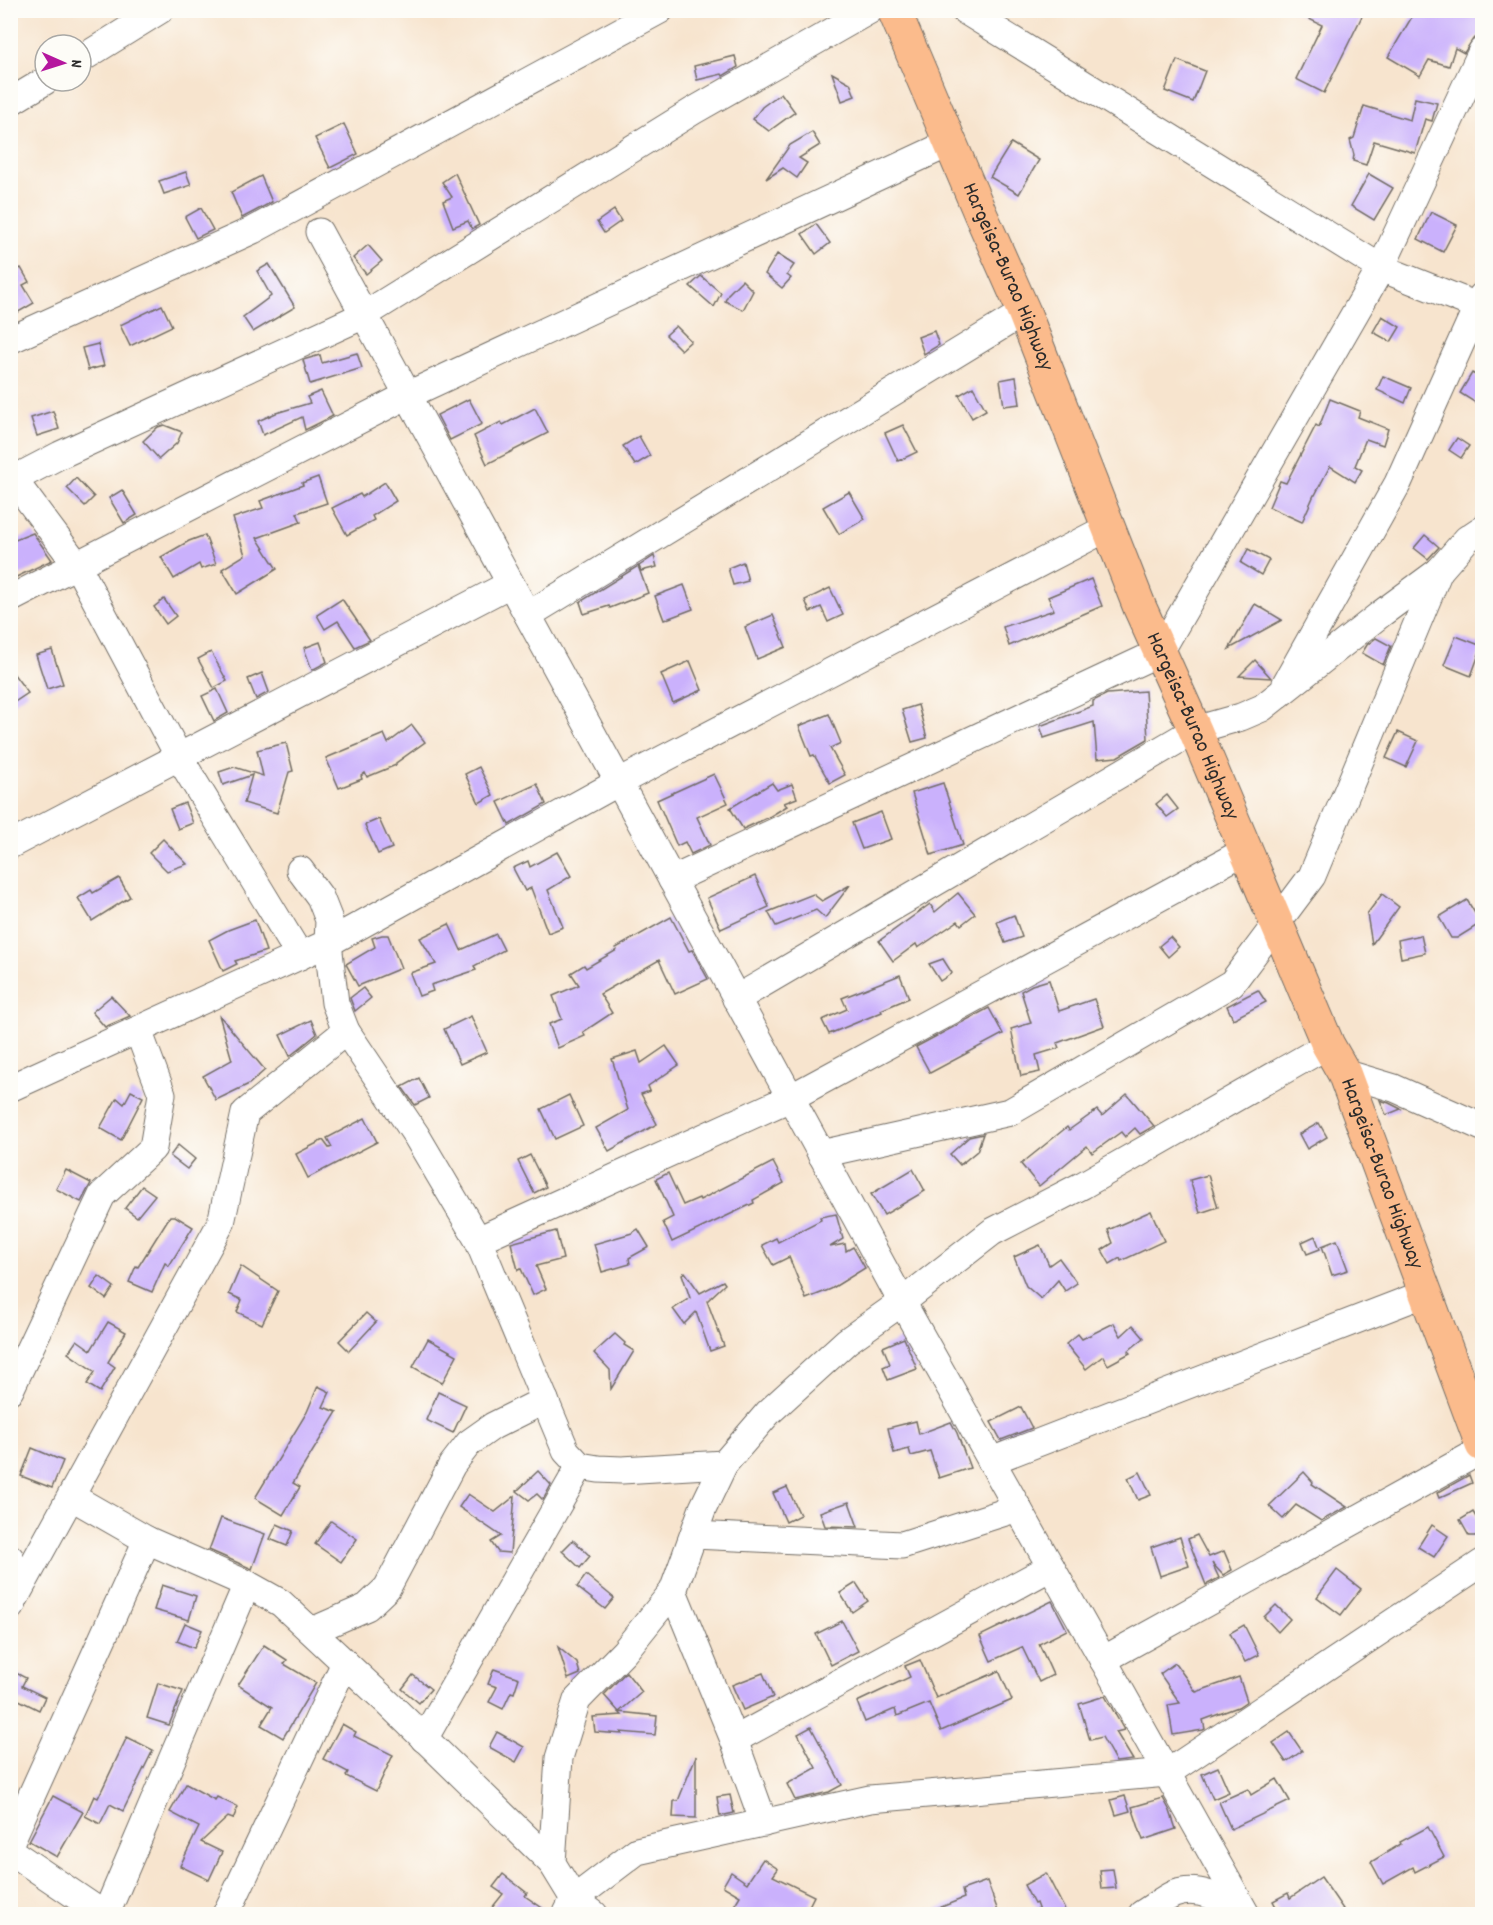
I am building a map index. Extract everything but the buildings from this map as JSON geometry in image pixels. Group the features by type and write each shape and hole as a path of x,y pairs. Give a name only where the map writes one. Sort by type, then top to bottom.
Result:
{"highway":[{"name":"Hargeisa-Burao Highway","path":"894,10 1024,312 1140,608 1195,730 1328,1045 1344,1073 1482,1445"}],"street":[{"path":"93,52 160,10"},
{"path":"10,340 254,230 660,10"},
{"path":"300,956 178,757 76,565 11,477 364,315 693,111 870,10"},
{"path":"964,10 1381,268 1481,303 1398,483 1280,694"},
{"path":"672,880 1160,652 1381,268 1482,51"},
{"path":"10,102 33,88"},
{"path":"10,599 408,395 950,143"},
{"path":"319,232 902,1302 1246,1914"},
{"path":"528,615 1024,312"},
{"path":"10,1107 17,1085 328,944 619,782 1109,527"},
{"path":"736,999 1195,730 1241,717 1262,708 1439,571 1467,539 1482,529"},
{"path":"821,1154 1010,1112 1232,983 1312,876 1439,571"},
{"path":"10,845 510,584"},
{"path":"478,1240 790,1098 1245,850"},
{"path":"300,870 320,897 329,920 328,944 335,1003 346,1031 416,1135 478,1240 566,1451 580,1466 598,1469 622,1470 724,1464"},
{"path":"10,1390 102,1195 153,1148 162,1094 138,1030"},
{"path":"12,1605 221,1223 245,1113 346,1031"},
{"path":"552,1863 559,1758 577,1700 624,1652 673,1591 703,1509 724,1464 768,1413 838,1349 992,1232 1083,1185 1328,1045"},
{"path":"1344,1073 1394,1088 1482,1127"},
{"path":"991,1461 1426,1293"},
{"path":"312,1631 367,1606 387,1588 452,1465 469,1443 493,1426 545,1400"},
{"path":"1103,1660 1482,1450"},
{"path":"424,1739 580,1466"},
{"path":"72,1497 147,1540 247,1584 281,1603 552,1863 578,1909 637,1851 870,1799 1167,1773 1482,1563"},
{"path":"694,1534 902,1545 1018,1508"},
{"path":"10,1843 147,1540"},
{"path":"10,1558 12,1605"},
{"path":"734,1740 1051,1567"},
{"path":"10,1851 104,1914 247,1584"},
{"path":"673,1591 734,1740 764,1823"},
{"path":"226,1914 345,1663"},
{"path":"1142,1914 1173,1895 1187,1891 1204,1893 1222,1899 1238,1914"}]}
